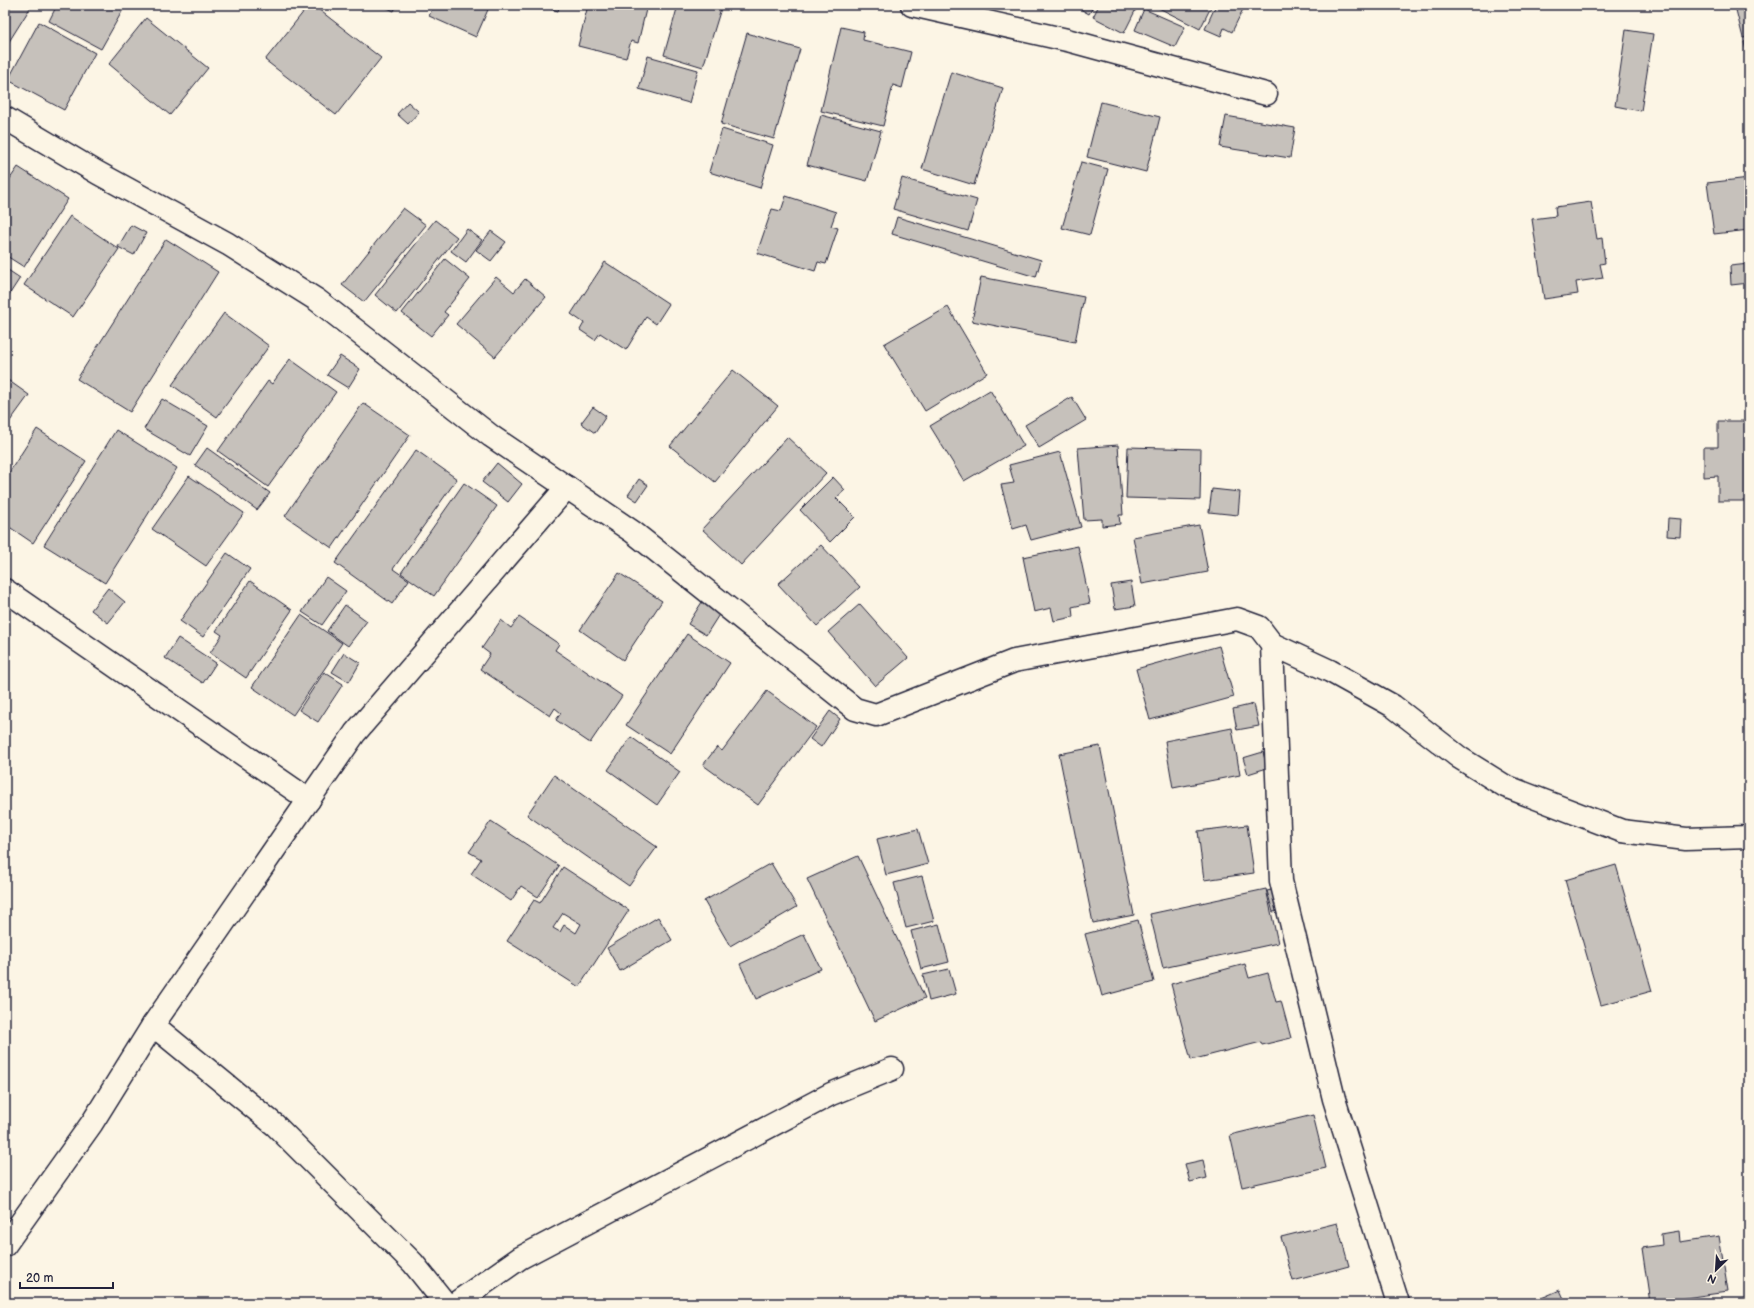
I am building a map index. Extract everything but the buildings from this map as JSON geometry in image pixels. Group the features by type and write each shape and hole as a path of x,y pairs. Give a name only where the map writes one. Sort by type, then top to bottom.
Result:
{"street":[{"path":"912,5 960,10 1266,94"},
{"path":"5,118 98,173 228,244 317,300 490,436 633,532 855,709 868,714 876,715 1014,661 1237,619 1259,627 1272,644 1330,671 1393,706 1460,758 1505,786 1622,831 1686,839 1749,836"},
{"path":"5,1245 92,1123 153,1025 355,733 567,487"},
{"path":"5,590 309,800"},
{"path":"1272,644 1281,881 1334,1099 1398,1303"},
{"path":"153,1025 275,1125 413,1262 445,1303"},
{"path":"456,1303 520,1258 831,1094 892,1069"}]}
